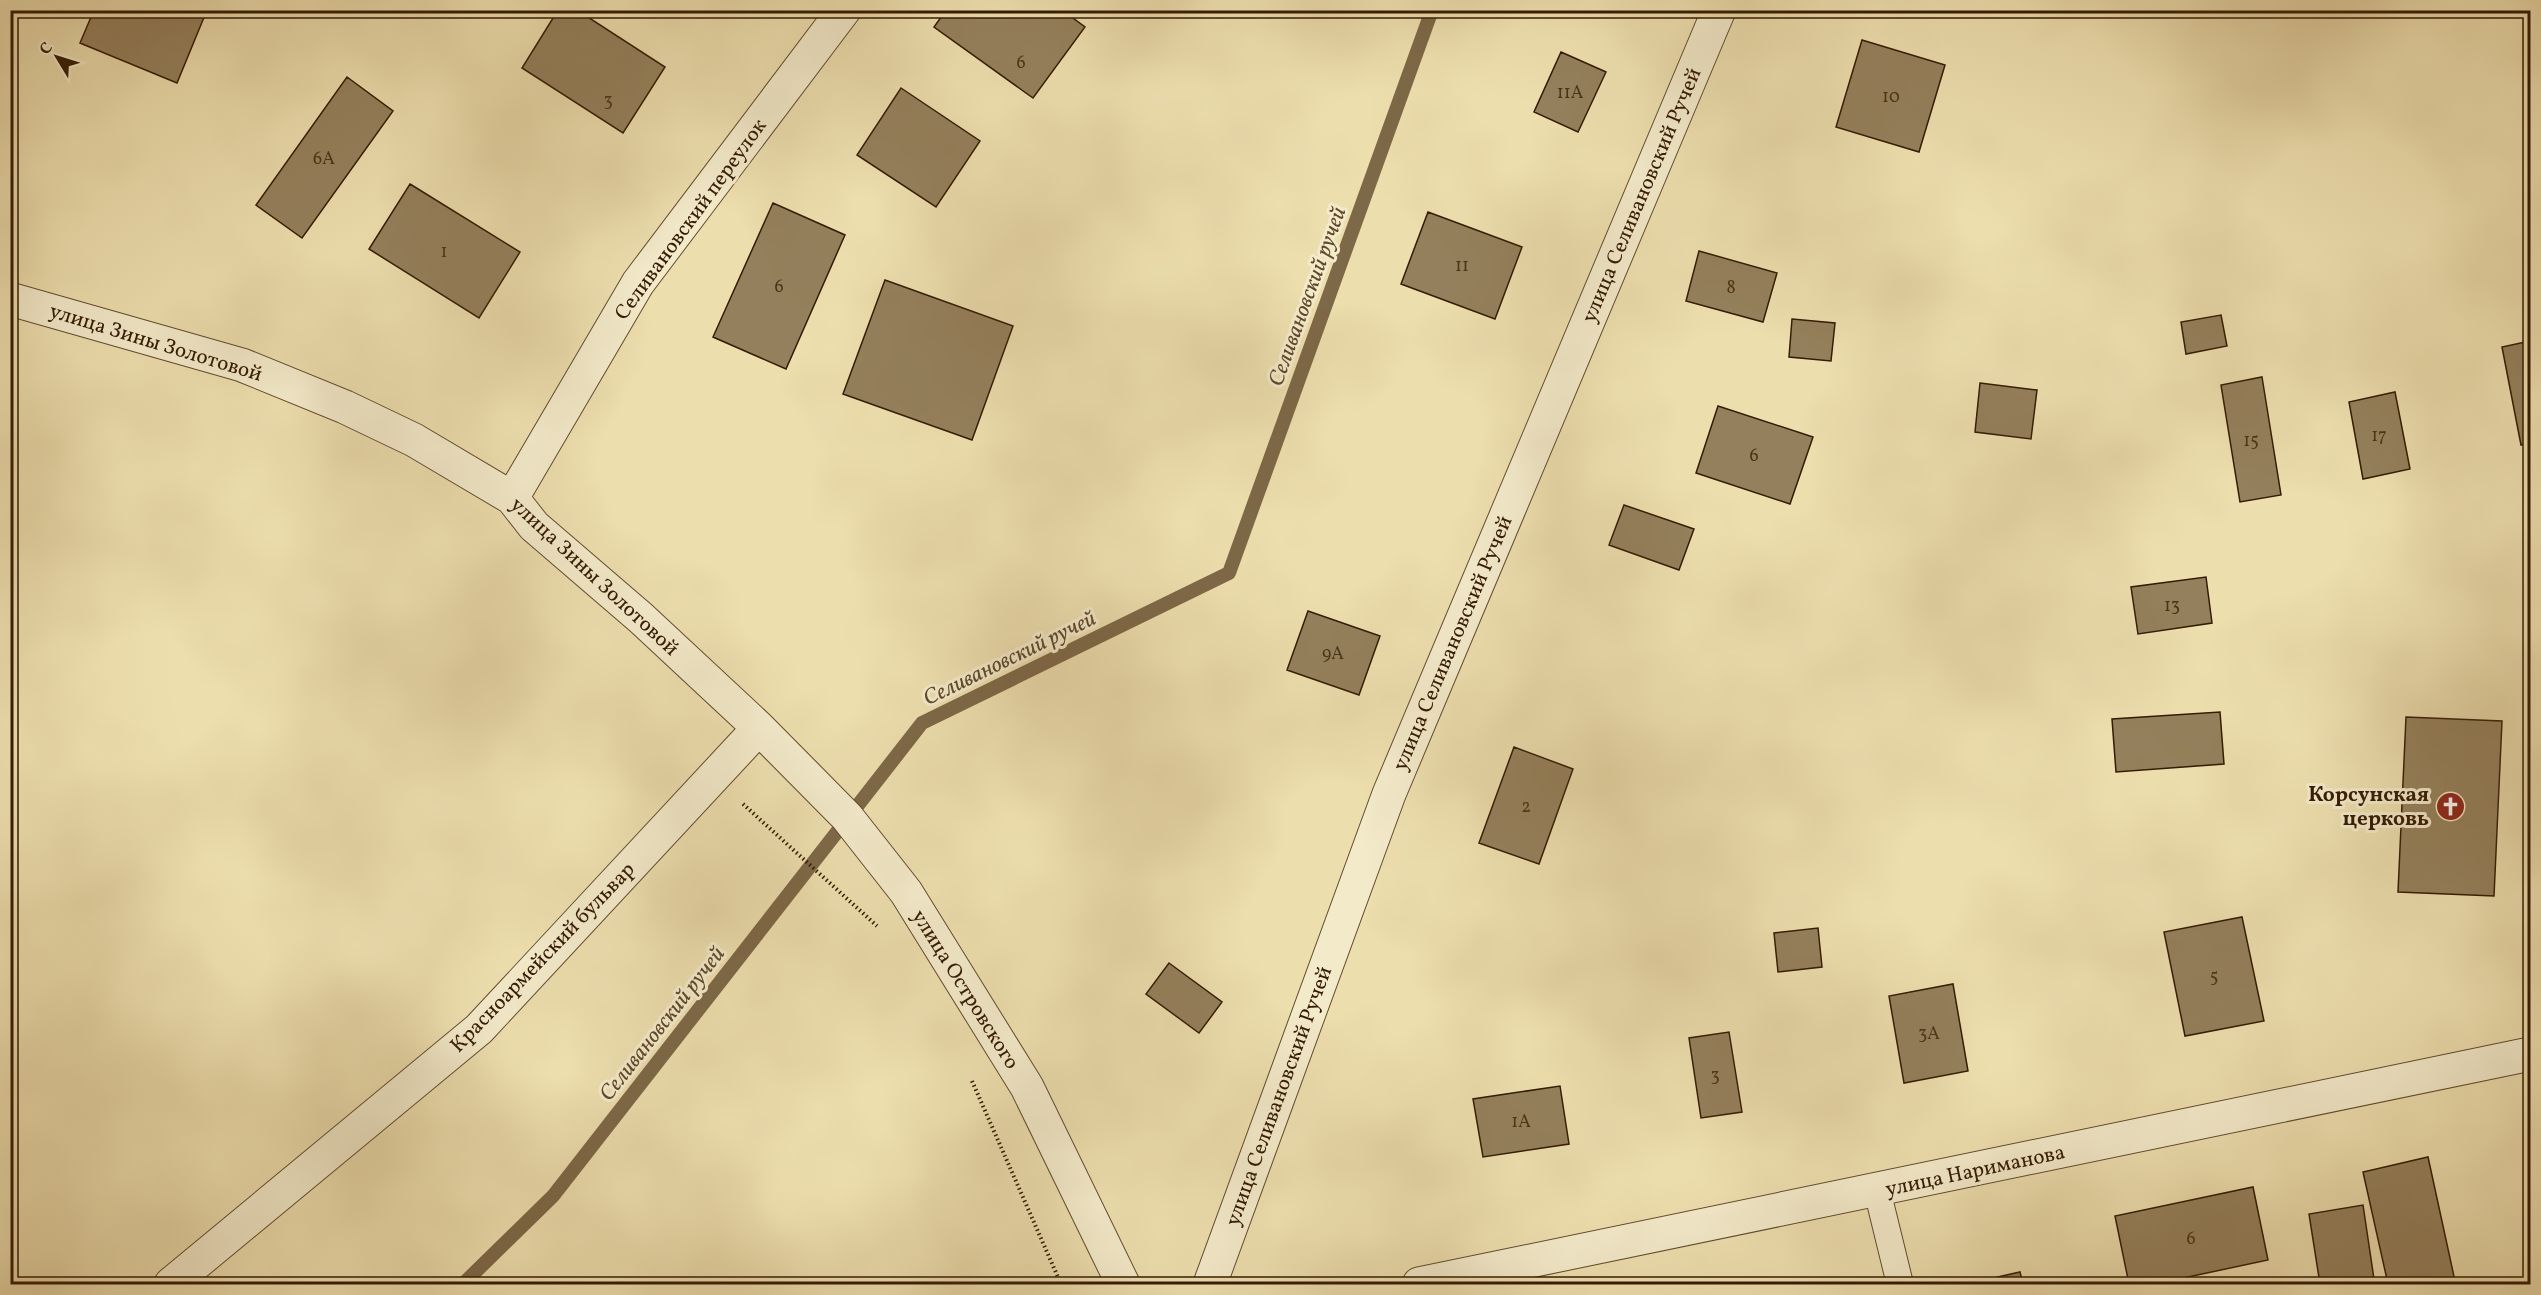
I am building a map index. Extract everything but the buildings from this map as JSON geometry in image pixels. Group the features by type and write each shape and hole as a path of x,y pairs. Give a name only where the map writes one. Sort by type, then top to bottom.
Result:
{"street":[{"name":"Селивановский переулок","path":"512,498 638,283 844,10"},
{"name":"улица Селивановский Ручей","path":"1210,1284 1389,794 1719,10"},
{"name":"улица Зины Золотовой","path":"10,299 242,365 345,407 414,440 512,498 534,526 640,618 759,728"},
{"name":"Красноармейский бульвар","path":"171,1284 479,1029 759,728"},
{"name":"улица Островского","path":"759,728 847,818 906,892 1027,1086 1123,1284"},
{"name":"улица Нариманова","path":"1419,1284 2530,1054"}],"lane":[{"path":"1876,1190 1900,1284"}],"path":[{"path":"714,777 881,930"},
{"path":"968,1074 1061,1284"}],"waterway":[{"name":"Селивановский ручей","path":"463,1284 553,1196 922,723 1229,573 1432,10"}],"place":[{"name":"Корсунская церковь","path":"2450,806"}]}
